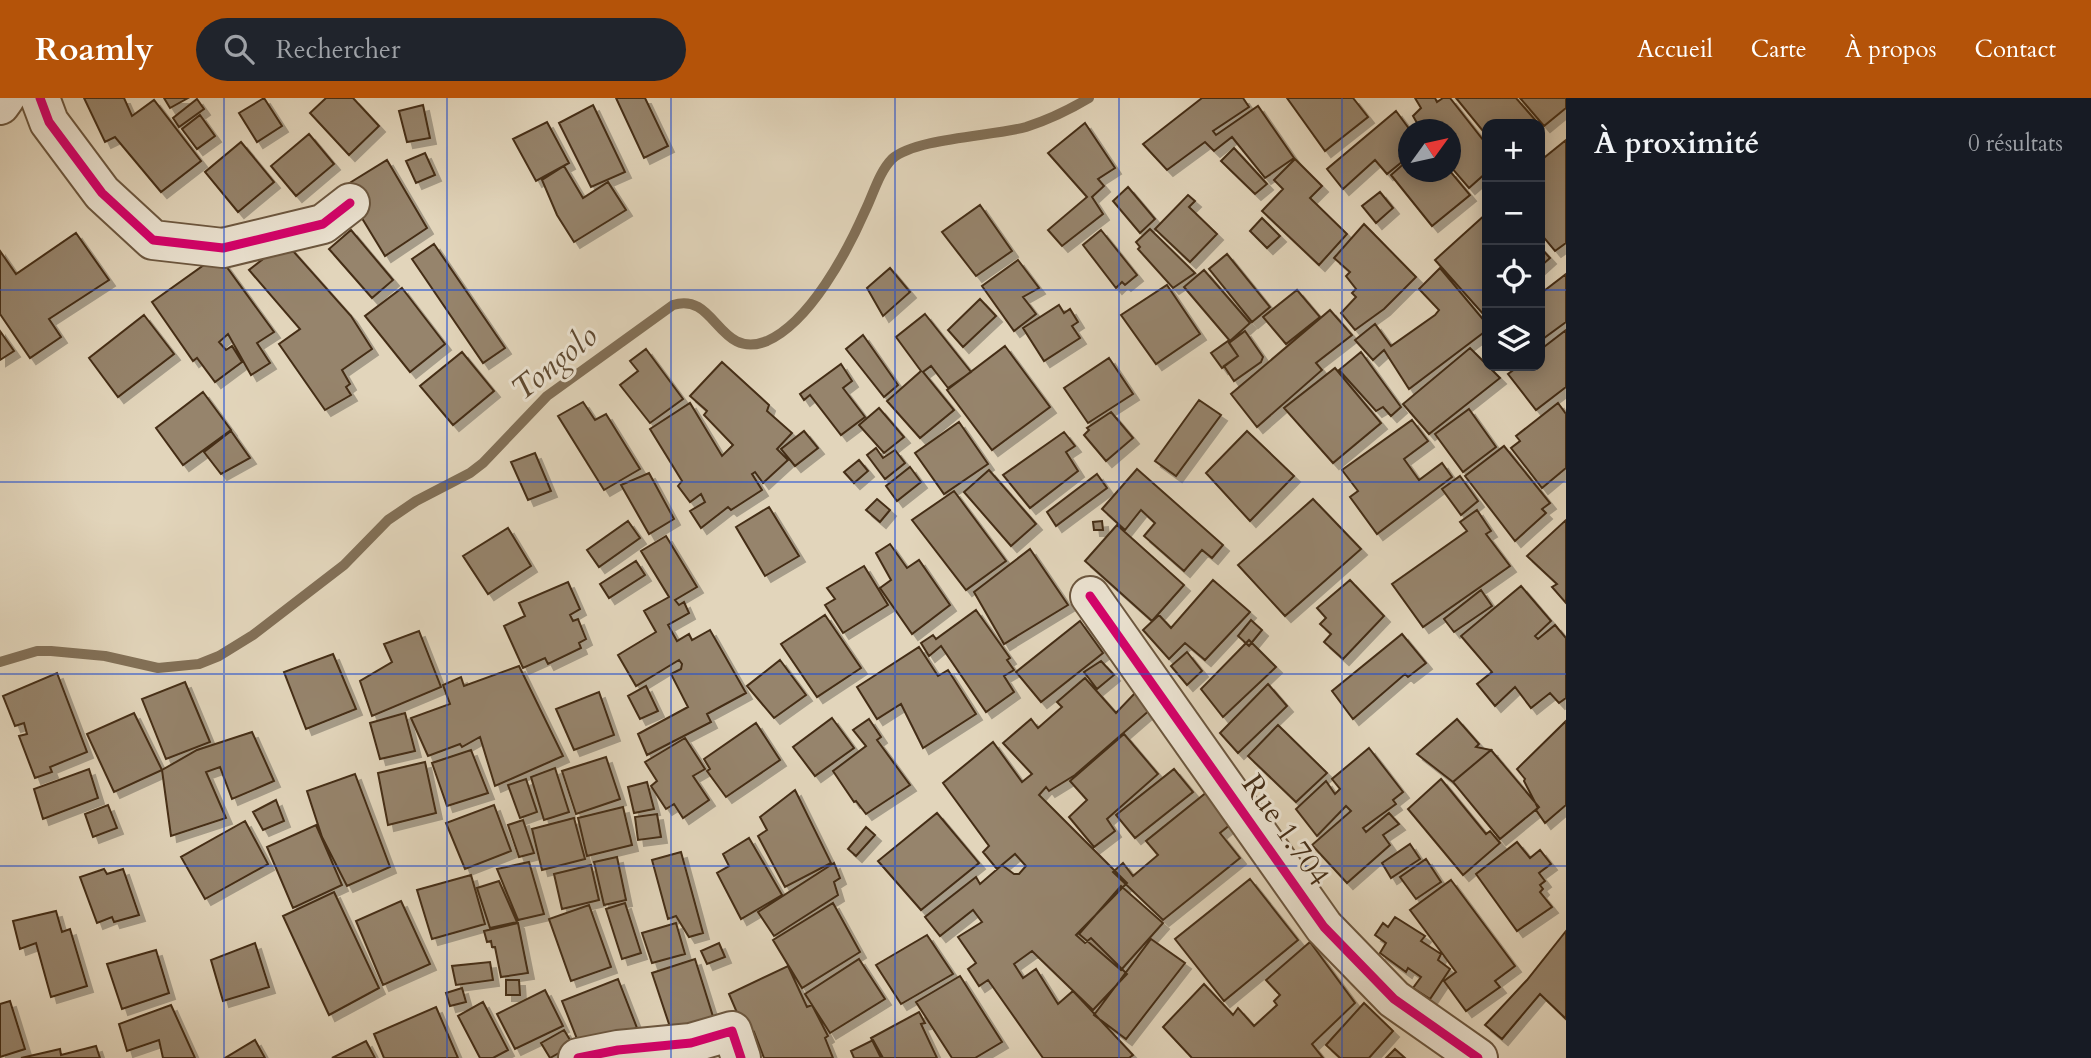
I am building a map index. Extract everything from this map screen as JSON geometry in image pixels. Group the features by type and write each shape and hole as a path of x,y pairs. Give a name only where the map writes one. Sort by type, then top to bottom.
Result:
{"street":[{"path":"0,105 5,98"},
{"path":"40,98 49,122 102,193 153,240 223,248 323,224 350,203"},
{"name":"Rue 1.704","path":"1090,596 1324,927 1394,999 1478,1058"},
{"path":"578,1058 618,1050 691,1043 732,1031 741,1058"}],"building":[{"path":"84,98 124,98 132,116 154,100 201,161 161,192 115,137 105,142"},
{"path":"164,98 188,98 170,108"},
{"path":"264,98 282,126 257,142 239,113"},
{"path":"326,98 353,98 379,126 349,155 310,113"},
{"path":"616,98 645,98 668,146 644,158"},
{"path":"1202,98 1243,98 1249,107 1213,131 1216,135 1258,106 1294,158 1265,178 1232,137 1214,151 1205,142 1167,170 1143,144"},
{"path":"1287,98 1353,98 1368,117 1325,151"},
{"path":"1415,98 1435,98 1437,102 1450,98 1482,139 1482,176 1469,188 1461,179 1461,119 1415,119 1413,116 1421,108"},
{"path":"1456,98 1516,98 1534,119 1482,119 1482,130"},
{"path":"1520,98 1566,98 1566,108 1545,125 1545,119 1538,119"},
{"path":"197,99 204,109 179,127 173,118"},
{"path":"423,105 430,138 407,142 399,111"},
{"path":"593,105 625,172 591,187 559,123"},
{"path":"1396,111 1402,119 1398,119 1398,165 1387,174 1375,160 1343,189 1327,169"},
{"path":"200,115 215,136 197,149 182,129"},
{"path":"547,122 569,163 536,181 513,139"},
{"path":"1085,123 1115,168 1098,179 1104,186 1092,197 1103,214 1062,246 1048,230 1087,197 1048,153"},
{"path":"309,134 334,164 296,196 271,166"},
{"path":"1566,140 1566,243 1555,251 1545,239 1545,157"},
{"path":"241,142 274,182 238,212 205,172"},
{"path":"1234,148 1267,184 1255,194 1221,161"},
{"path":"425,153 435,175 416,183 406,161"},
{"path":"1295,159 1322,186 1310,198 1347,234 1319,265 1262,211 1283,189 1274,180"},
{"path":"387,160 427,228 385,256 343,187"},
{"path":"564,166 583,198 608,182 626,210 574,242 557,215 542,180"},
{"path":"1398,169 1398,182 1459,182 1470,195 1432,226 1391,175"},
{"path":"1128,187 1155,219 1140,233 1113,201"},
{"path":"1380,192 1393,208 1376,223 1362,206"},
{"path":"1188,195 1195,201 1189,207 1217,234 1190,262 1155,229"},
{"path":"980,205 1012,251 976,276 942,232"},
{"path":"1262,218 1280,236 1267,248 1250,231"},
{"path":"1482,218 1482,313 1435,260"},
{"path":"1364,224 1416,277 1384,309 1355,330 1341,313 1356,297 1352,293 1356,289 1346,276 1350,272 1334,258"},
{"path":"1150,229 1195,273 1173,288 1138,249 1140,247 1136,242"},
{"path":"351,230 393,280 372,298 329,249"},
{"path":"1101,230 1137,275 1125,285 1122,282 1116,288 1083,245"},
{"path":"76,233 109,280 49,319 61,337 30,358 0,314 0,251 16,274"},
{"path":"285,242 351,316 372,349 342,370 350,384 346,387 351,395 325,410 279,344 300,329 249,270"},
{"path":"434,244 505,348 483,363 412,259"},
{"path":"1227,254 1270,307 1252,322 1209,269"},
{"path":"218,255 274,332 257,343 270,363 251,375 228,334 219,342 226,350 232,346 242,362 215,382 197,358 193,361 152,302"},
{"path":"1018,260 1039,288 1023,297 1036,314 1014,331 982,286"},
{"path":"890,268 910,292 883,316 867,288"},
{"path":"1440,268 1482,318 1482,334 1409,389 1384,350 1373,360 1355,340 1375,324 1391,346 1435,315 1439,310 1419,289"},
{"path":"1204,270 1250,323 1230,341 1184,287"},
{"path":"1566,274 1566,322 1545,337 1545,308 1545,290"},
{"path":"1167,285 1200,334 1156,364 1121,315"},
{"path":"402,288 445,344 410,372 365,316"},
{"path":"1297,290 1320,317 1286,344 1263,317"},
{"path":"980,299 996,316 963,347 948,330"},
{"path":"1059,305 1064,313 1070,309 1078,322 1072,326 1080,338 1044,361 1023,328"},
{"path":"1330,310 1352,335 1316,363 1322,370 1257,427 1231,394"},
{"path":"925,314 971,372 948,388 931,366 923,372 954,410 920,438 887,401 921,371 896,337"},
{"path":"144,315 174,354 118,397 89,358"},
{"path":"1566,330 1566,387 1536,410 1508,374 1512,371 1545,371 1545,346"},
{"path":"0,331 14,351 0,360"},
{"path":"1245,331 1263,357 1261,362 1234,381 1224,366 1238,356 1229,343"},
{"path":"863,335 898,385 884,397 846,349"},
{"path":"1228,341 1238,356 1222,368 1211,353"},
{"path":"1005,346 1050,407 992,450 947,390"},
{"path":"1470,348 1482,360 1482,371 1493,371 1500,378 1429,434 1403,404"},
{"path":"646,349 683,399 650,423 620,385 638,371 630,361"},
{"path":"462,352 494,391 453,425 420,386"},
{"path":"1361,352 1401,407 1391,416 1383,407 1376,411 1339,370"},
{"path":"1109,358 1133,394 1088,423 1064,388"},
{"path":"722,362 769,405 767,411 792,433 777,449 788,460 763,483 755,472 752,474 762,490 731,510 728,507 701,528 690,511 705,502 701,494 690,502 678,486 682,481 650,429 690,403 722,456 733,445 704,415 707,411 690,396"},
{"path":"841,364 852,381 843,388 865,417 841,435 810,395 804,400 800,394"},
{"path":"1335,368 1381,423 1333,463 1284,408"},
{"path":"203,392 231,430 183,465 156,428"},
{"path":"1199,400 1221,415 1176,476 1155,461"},
{"path":"583,402 595,420 606,414 640,469 604,490 558,416"},
{"path":"1558,403 1566,414 1566,468 1542,488 1511,448 1520,441 1516,436"},
{"path":"879,408 904,437 884,453 859,425"},
{"path":"1469,409 1496,447 1463,472 1435,434"},
{"path":"1111,412 1133,438 1106,461 1084,435 1089,430 1087,428"},
{"path":"1412,420 1428,441 1404,459 1419,480 1442,463 1452,477 1377,534 1350,497 1358,491 1342,470"},
{"path":"959,422 988,464 944,494 915,453"},
{"path":"231,431 250,458 221,474 204,452"},
{"path":"804,431 818,448 795,466 781,449"},
{"path":"1247,431 1294,476 1250,521 1206,473"},
{"path":"1064,432 1075,446 1066,452 1078,471 1030,508 1003,475"},
{"path":"1504,446 1550,503 1542,509 1546,513 1515,541 1465,476"},
{"path":"876,448 883,458 895,450 905,463 885,479 867,455"},
{"path":"535,453 551,491 528,500 511,462"},
{"path":"859,460 868,471 854,483 844,472"},
{"path":"910,467 921,482 897,501 886,486"},
{"path":"1137,469 1223,545 1212,558 1202,550 1184,571 1144,536 1155,523 1141,510 1125,530 1102,509"},
{"path":"989,470 1036,524 1011,546 964,492"},
{"path":"649,473 674,519 649,534 621,485"},
{"path":"1097,474 1107,488 1056,526 1047,512"},
{"path":"1460,476 1478,501 1461,515 1442,489"},
{"path":"954,491 1006,561 966,590 912,520"},
{"path":"877,499 890,510 880,522 866,510"},
{"path":"1313,499 1361,549 1285,616 1238,565"},
{"path":"769,507 799,556 765,576 736,527"},
{"path":"1477,510 1491,531 1486,534 1510,566 1423,627 1392,584 1467,531 1460,522"},
{"path":"1566,520 1566,603 1552,587 1557,584 1527,556"},
{"path":"628,521 640,538 599,567 587,550"},
{"path":"1102,521 1103,530 1094,530 1093,522"},
{"path":"1117,525 1184,585 1152,621 1085,561"},
{"path":"508,528 531,566 488,594 463,556"},
{"path":"666,536 697,587 675,600 679,605 684,602 689,613 668,625 677,641 689,634 692,640 710,630 746,693 707,714 711,722 647,755 638,734 688,707 671,674 681,669 682,664 679,660 636,686 618,655 656,632 644,611 669,597 641,551"},
{"path":"890,544 907,568 919,560 950,605 912,634 880,588 891,580 876,553"},
{"path":"1030,549 1068,605 1004,644 974,592"},
{"path":"636,561 645,575 609,598 600,584"},
{"path":"864,566 888,605 843,633 825,605 835,599 827,588"},
{"path":"1213,580 1250,612 1205,660 1185,643 1169,659 1143,630 1159,615 1171,628"},
{"path":"1350,580 1384,616 1343,659 1324,642 1331,634 1320,624 1326,618 1317,608"},
{"path":"568,582 580,609 570,615 573,621 578,619 586,639 579,643 581,648 548,664 545,658 523,668 504,626 525,616 519,603"},
{"path":"1521,586 1551,621 1535,636 1538,639 1555,625 1566,638 1566,698 1559,703 1550,693 1531,708 1515,687 1495,706 1477,684 1492,672 1461,636"},
{"path":"1481,590 1492,606 1454,632 1444,619"},
{"path":"976,610 1010,658 1007,660 1014,670 1004,676 1014,692 986,712 941,646 929,656 921,643 933,635 936,639"},
{"path":"825,615 861,668 817,697 781,644"},
{"path":"1251,620 1262,630 1249,646 1238,636"},
{"path":"1080,621 1103,653 1041,702 1016,672"},
{"path":"419,631 441,687 372,716 360,681 392,662 384,644"},
{"path":"1402,634 1426,663 1408,677 1405,674 1353,719 1332,691"},
{"path":"1249,640 1276,667 1223,717 1201,689"},
{"path":"919,647 938,676 948,670 976,714 923,748 901,704 877,719 857,687"},
{"path":"1187,652 1202,671 1187,685 1171,666"},
{"path":"333,654 356,709 306,729 284,672"},
{"path":"780,660 806,695 774,718 747,686"},
{"path":"1101,661 1114,675 1097,689 1084,672"},
{"path":"519,666 563,756 495,786 480,737 462,747 460,744 428,756 411,718 450,704 443,685 461,677 464,686"},
{"path":"57,673 87,752 50,767 52,772 35,778 19,736 27,734 24,723 15,726 3,696"},
{"path":"1085,678 1116,713 1136,692 1151,709 1075,775 1049,791 1046,787 1039,795 1127,883 1076,935 1085,943 1091,938 1127,974 1093,1010 1032,951 1014,964 1023,978 1036,969 1058,1004 1073,991 1133,1055 1129,1058 1043,1058 988,980 979,986 968,969 976,963 958,937 982,922 973,910 940,936 925,917 976,877 980,884 1002,865 1014,874 1019,874 1026,866 1015,854 997,869 983,852 989,846 943,783 993,742 1022,782 1032,774 1003,743 1031,719 1038,728 1062,707 1057,702"},
{"path":"185,682 210,742 166,759 142,699"},
{"path":"1268,684 1287,706 1238,753 1220,733"},
{"path":"646,686 658,711 640,719 628,696"},
{"path":"599,692 614,735 574,750 556,709"},
{"path":"134,713 162,770 114,792 87,734"},
{"path":"405,713 415,751 380,759 370,723"},
{"path":"832,718 854,748 815,776 793,747"},
{"path":"869,719 881,737 877,740 910,785 866,814 856,801 854,802 833,771 866,746 853,730"},
{"path":"1457,719 1479,744 1476,747 1491,750 1453,782 1417,754"},
{"path":"1566,721 1566,805 1545,823 1536,810 1538,808 1525,779 1517,769"},
{"path":"756,723 780,760 726,797 707,771 710,769 704,759"},
{"path":"1278,725 1327,773 1296,802 1248,756"},
{"path":"252,732 274,781 232,799 220,767 206,772 226,818 171,836 162,770 197,750"},
{"path":"1124,734 1158,774 1107,819 1115,831 1094,847 1069,817 1087,800 1070,781"},
{"path":"685,738 705,769 693,776 709,800 683,818 674,804 666,809 651,786 657,781 645,762"},
{"path":"1369,748 1403,792 1393,800 1396,804 1363,828 1366,832 1389,813 1399,824 1383,835 1390,845 1347,883 1312,845 1351,811 1346,806 1317,836 1296,809 1326,781 1335,794 1340,789 1332,779"},
{"path":"471,750 488,793 447,806 432,763"},
{"path":"1491,750 1539,807 1500,839 1453,782"},
{"path":"606,757 620,799 576,814 562,771"},
{"path":"425,762 436,813 388,825 378,773"},
{"path":"555,768 569,812 544,820 531,777"},
{"path":"89,769 98,798 43,819 34,789"},
{"path":"1174,769 1193,792 1135,838 1116,815"},
{"path":"355,774 390,867 347,886 322,837 307,791"},
{"path":"526,779 537,812 520,818 508,785"},
{"path":"1441,779 1486,834 1490,831 1500,843 1463,875 1408,809"},
{"path":"647,782 654,809 634,813 628,787"},
{"path":"795,790 831,863 785,887 758,836 767,830 760,817"},
{"path":"1207,792 1231,824 1220,833 1240,858 1163,920 1113,872 1123,863 1133,876 1158,855 1146,841"},
{"path":"276,800 284,821 263,830 253,812"},
{"path":"108,805 117,828 93,837 85,814"},
{"path":"494,805 511,851 465,869 446,823"},
{"path":"623,807 632,845 587,856 578,818"},
{"path":"937,813 979,863 921,910 878,861"},
{"path":"657,814 661,837 638,840 635,817"},
{"path":"574,818 585,859 542,870 532,829"},
{"path":"523,820 534,853 519,857 508,825"},
{"path":"245,821 268,864 205,899 181,857"},
{"path":"316,825 342,885 293,908 267,847"},
{"path":"866,827 875,835 856,856 848,849"},
{"path":"749,838 782,895 741,919 717,873 729,866 723,854"},
{"path":"1517,842 1530,858 1540,850 1551,864 1539,873 1545,881 1540,885 1543,889 1540,892 1552,907 1517,931 1476,874"},
{"path":"1410,844 1420,859 1391,878 1382,863"},
{"path":"681,852 703,933 689,937 676,916 668,919 652,860"},
{"path":"617,857 626,900 604,905 594,862"},
{"path":"1426,859 1441,882 1416,899 1400,877"},
{"path":"529,862 544,914 518,920 497,869"},
{"path":"834,863 840,878 834,882 838,895 774,936 758,912"},
{"path":"591,865 599,900 562,909 554,874"},
{"path":"104,869 107,874 123,869 139,915 114,922 112,917 97,923 80,877"},
{"path":"471,875 485,924 432,939 417,890"},
{"path":"1250,879 1298,940 1224,1001 1175,939"},
{"path":"1451,880 1515,966 1495,981 1500,987 1466,1011 1444,981 1456,972 1410,910"},
{"path":"499,881 517,922 490,928 477,888"},
{"path":"1121,886 1163,923 1121,970 1079,934"},
{"path":"334,892 379,988 329,1015 283,916"},
{"path":"401,901 430,964 383,985 356,921"},
{"path":"625,903 641,953 622,959 606,909"},
{"path":"833,903 860,952 802,988 773,940"},
{"path":"589,905 611,967 571,981 549,919"},
{"path":"56,911 62,932 70,929 87,986 51,997 36,943 20,949 13,921"},
{"path":"1395,917 1425,936 1421,941 1441,954 1438,960 1450,969 1430,999 1413,988 1421,977 1408,968 1406,972 1380,953 1386,943 1375,935 1383,923 1388,927"},
{"path":"518,923 528,973 501,977 495,947 492,947 491,941 487,942 484,931"},
{"path":"676,923 685,954 652,963 642,933"},
{"path":"1566,931 1566,1019 1540,994 1502,1039 1485,1025 1527,980"},
{"path":"927,935 953,974 901,1004 876,965"},
{"path":"1151,939 1185,963 1126,1039 1094,1015"},
{"path":"1310,942 1355,1003 1312,1044 1323,1058 1192,1058 1163,1027 1204,984 1233,1015 1238,1008 1254,1026 1277,1005 1274,1001 1280,995 1266,980"},
{"path":"255,943 269,987 223,1001 211,960"},
{"path":"719,943 725,957 707,964 701,951"},
{"path":"156,950 169,993 122,1009 107,964"},
{"path":"695,959 716,1026 674,1039 652,973"},
{"path":"859,959 885,999 830,1033 805,994"},
{"path":"490,962 493,980 456,985 452,966"},
{"path":"788,966 807,1007 812,1005 828,1036 825,1038 833,1058 764,1058 754,1032 747,1036 729,994"},
{"path":"960,976 1002,1042 975,1058 952,1058 916,1002"},
{"path":"618,979 637,1028 581,1049 562,1001"},
{"path":"506,980 519,980 520,995 506,995"},
{"path":"462,988 466,1002 450,1006 446,993"},
{"path":"545,990 563,1026 515,1049 497,1014"},
{"path":"10,1001 25,1049 0,1057 0,1004"},
{"path":"483,1002 508,1050 493,1058 480,1058 458,1016"},
{"path":"1364,1003 1393,1031 1369,1058 1340,1058 1326,1045"},
{"path":"171,1005 195,1058 163,1058 159,1040 127,1051 119,1024"},
{"path":"436,1007 458,1058 384,1058 374,1034"},
{"path":"919,1012 925,1023 921,1024 937,1058 881,1058 871,1038"},
{"path":"564,1030 573,1045 550,1058 541,1043"},
{"path":"255,1040 265,1058 225,1058"},
{"path":"873,1040 883,1058 854,1058 851,1051"},
{"path":"366,1041 375,1058 332,1058"},
{"path":"96,1046 100,1058 21,1058 60,1049 61,1055"},
{"path":"1395,1049 1405,1058 1386,1058"}],"waterway":[{"name":"Tongolo","path":"0,662 37,651 51,651 105,656 158,668 199,664 219,656 253,635 344,565 388,520 483,463 547,396 673,305 687,303 699,308 738,342 751,345 767,341 783,332 812,302 837,265 880,177 892,159 918,146 1026,127 1089,98"}],"cycle path":[{"path":"40,98 49,122 102,193 153,240 223,248 323,224 350,203"},
{"path":"1090,596 1324,927 1394,999 1478,1058"},
{"path":"578,1058 618,1050 691,1043 732,1031 741,1058"}]}
